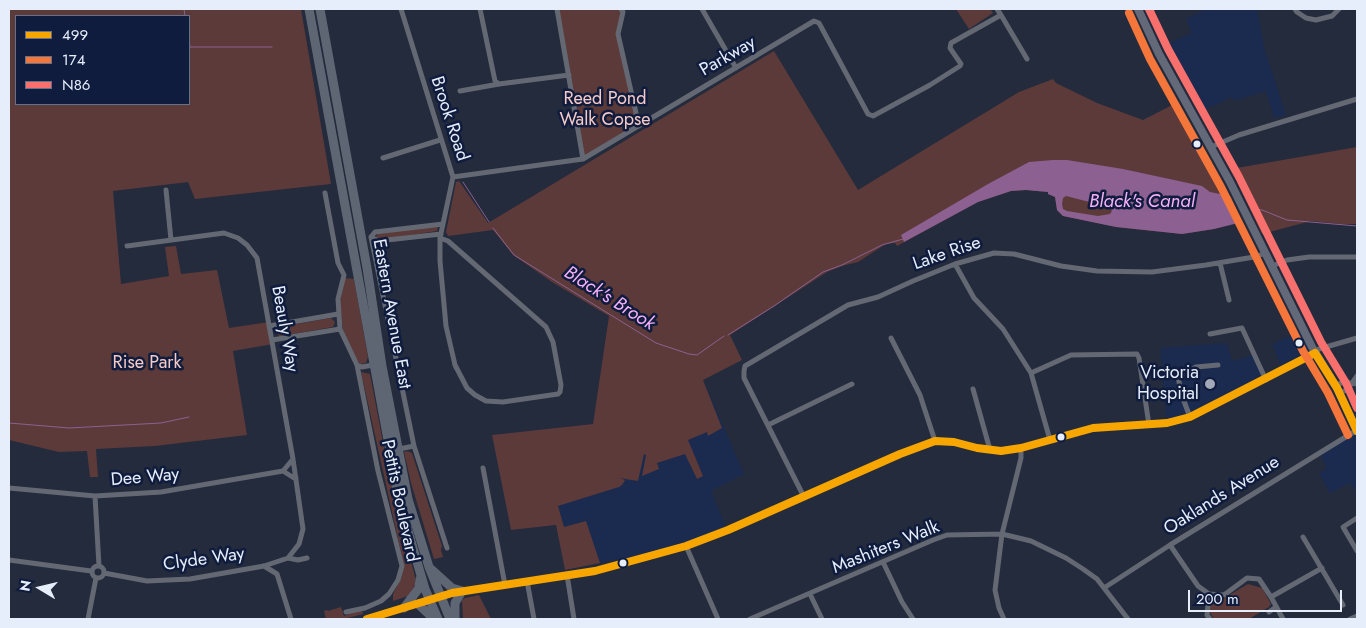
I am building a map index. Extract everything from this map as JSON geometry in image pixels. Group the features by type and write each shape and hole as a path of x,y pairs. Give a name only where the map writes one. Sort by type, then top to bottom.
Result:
{"highway":[{"name":"Eastern Avenue East","path":"309,9 350,272 373,365 398,500 429,600 438,619"},
{"name":"Eastern Avenue East","path":"320,9 366,238 382,366 408,499 429,568 450,619"},
{"path":"404,608 414,597 419,586 418,566"},
{"path":"429,568 452,588 462,591 456,603 455,619"},
{"path":"429,600 440,598"},
{"path":"418,604 434,619"}],"main road":[{"path":"1138,9 1159,54 1234,190 1315,352 1357,428"}],"street":[{"name":"Brook Road","path":"401,9 453,177 440,236 440,261 446,326 455,365 466,388 480,399 494,402 516,401 555,395 560,392 561,385 554,342 546,327 440,236"},
{"path":"480,9 495,81 499,84"},
{"path":"557,9 583,159"},
{"path":"621,9 618,34 639,126"},
{"path":"702,9 736,68"},
{"path":"997,9 1027,59"},
{"path":"1295,9 1306,18 1316,20 1332,16 1339,9"},
{"name":"Parkway","path":"453,177 583,159 816,21 819,23 868,114 873,116 930,85 960,66 961,64 950,48 951,44 1001,15"},
{"path":"460,91 569,75"},
{"path":"1211,147 1239,135 1357,99"},
{"path":"383,158 440,140"},
{"path":"166,190 171,240"},
{"path":"325,193 338,263 350,272"},
{"path":"366,238 375,232 443,224"},
{"name":"Beauly Way","path":"126,246 224,233 238,238 247,245 258,261 296,478 303,529 300,544"},
{"path":"366,238 378,241 440,236"},
{"path":"366,238 414,446 447,548"},
{"name":"Lake Rise","path":"768,425 744,378 746,366 848,305 878,297 955,264 994,253 1014,254 1062,266 1097,271 1152,272 1220,263 1266,253"},
{"path":"1272,266 1287,260 1309,257 1357,257"},
{"path":"1220,263 1229,300"},
{"path":"955,264 974,298 1003,329 1031,373 1050,440"},
{"name":"Pettits Boulevard","path":"346,612 365,608 381,601 389,594 398,580 402,566 378,471 357,365 340,329 338,299 350,272"},
{"path":"270,326 338,314"},
{"path":"1210,334 1242,328 1266,380"},
{"path":"272,340 340,329"},
{"path":"891,338 920,396 935,441"},
{"path":"440,598 462,591 567,576 621,564 686,546 804,497 900,454 935,441 954,442 1001,451 1021,448 1093,428 1167,423 1190,417 1313,356 1319,349 1357,338"},
{"path":"1031,373 1071,356 1137,354 1149,424"},
{"path":"357,365 362,367 373,365"},
{"path":"1190,417 1182,396 1178,377 1196,368 1218,365"},
{"path":"1339,393 1355,384 1357,376"},
{"path":"1335,386 1341,383 1355,384"},
{"path":"804,497 768,425 852,384"},
{"path":"974,390 990,450"},
{"name":"Oaklands Avenue","path":"1104,588 1170,544 1357,428"},
{"path":"398,449 414,446"},
{"path":"1004,619 999,608 995,590 1002,534 1021,448"},
{"path":"293,459 283,471 296,478"},
{"path":"483,468 505,584"},
{"name":"Dee Way","path":"9,488 95,496 161,492 283,471"},
{"path":"95,496 100,566 104,573 96,578"},
{"path":"1357,518 1343,527 1357,550"},
{"name":"Mashiters Walk","path":"750,619 933,540 948,536 1002,534 1031,541 1048,548 1097,579 1128,619"},
{"path":"1303,537 1344,605"},
{"name":"Clyde Way","path":"104,573 147,580 190,579 282,561 288,558 300,544"},
{"path":"1170,544 1198,586 1209,594 1224,595 1247,578 1259,579 1283,619"},
{"path":"686,546 718,619"},
{"path":"288,558 298,560 307,558"},
{"path":"9,560 91,571"},
{"path":"282,561 277,574 291,619"},
{"path":"883,562 902,602 913,619"},
{"path":"91,571 95,566 100,566"},
{"path":"264,566 277,574"},
{"path":"1271,597 1322,568"},
{"path":"91,571 93,577 96,578"},
{"path":"567,576 574,619"},
{"path":"88,619 96,578"},
{"path":"527,581 534,619"},
{"path":"810,594 822,619"},
{"path":"1209,594 1207,615 1210,619"},
{"path":"365,608 368,619 379,618 429,600"},
{"path":"1269,612 1276,608"},
{"path":"1350,619 1357,616"}],"shaded area":[{"path":"1207,9 1257,9 1265,51 1286,115 1274,118 1266,91 1234,101 1232,97 1200,112 1163,46 1192,33 1186,19"},
{"path":"609,318 703,380 744,474 711,491 726,527 663,551 565,570 556,525 511,530 492,435 593,424"},
{"path":"1303,330 1315,353 1283,371 1272,344"},
{"name":"Victoria Hospital","path":"1227,343 1232,361 1254,355 1266,380 1190,417 1167,423 1160,348"},
{"path":"1354,432 1357,439 1357,487 1353,489 1350,483 1330,493 1319,473 1327,468 1320,453"}],"green space":[{"name":"Rise Park","path":"9,9 301,9 331,184 195,199 188,182 113,191 121,284 169,276 165,247 176,246 181,274 217,270 229,328 269,322 273,344 233,351 247,435 155,446 96,449 98,477 90,477 87,451 59,452 9,440"},
{"name":"Reed Pond Walk Copse","path":"557,9 621,9 618,34 639,126 583,159"},
{"path":"956,9 990,9 993,13 969,29"},
{"path":"774,51 858,190 1019,92 1053,79 1056,83 1097,103 1143,120 1178,102 1212,162 1210,174 1221,182 1242,222 1182,234 1116,227 1063,216 1057,210 1055,197 1048,194 1048,192 1011,191 978,202 897,246 895,243 886,244 858,262 827,272 730,335 742,360 703,380 722,428 708,436 707,432 688,440 703,476 697,479 685,454 657,463 659,469 642,476 646,455 644,454 638,481 619,478 625,480 619,487 558,506 564,527 586,521 600,563 565,570 556,525 511,530 492,435 593,424 609,316 552,282 513,255 493,230 448,236 446,232 456,182 459,181 488,223"},
{"path":"1357,147 1357,224 1311,221 1262,234 1231,169"},
{"path":"436,225 437,231 379,240 376,237 377,234"},
{"path":"345,278 354,279 368,357 366,363 361,364 357,361 343,330 340,302"},
{"path":"331,318 335,322 333,327 282,336 279,336 276,332 280,327"},
{"path":"361,372 370,374 389,474 415,577 415,585 408,596 393,601 393,594 401,579 404,566"},
{"path":"404,452 412,453 442,546 443,557 434,559 411,483"},
{"path":"1248,584 1262,588 1271,604 1269,607 1249,619 1214,619 1209,611 1211,601 1226,597"},
{"path":"479,595 491,619 463,619 462,600"},
{"path":"341,607 344,616 359,610 362,610 363,614 344,619 326,619 324,611"}],"water":[{"name":"Black's Canal","path":"1067,160 1123,169 1202,186 1210,192 1230,196 1242,222 1182,234 1116,227 1063,216 1057,210 1055,197 1048,194 1048,192 1026,190 1011,191 978,202 904,242 901,235 1029,162","holes":["1066,196 1109,207 1112,211 1110,214 1098,216 1067,211 1063,209 1062,204 1063,198"]}],"waterway":[{"path":"184,9 185,15"},
{"path":"190,47 272,47"},
{"name":"Black's Brook","path":"463,182 489,222"},
{"name":"Black's Brook","path":"1251,209 1262,210 1287,220 1357,226"},
{"name":"Black's Brook","path":"493,228 514,255 656,343 697,355 724,336"},
{"name":"Black's Brook","path":"728,335 823,272 842,265 882,245 903,239"},
{"path":"9,423 69,428 161,423 189,417"}],"transit line":[{"name":"N86","path":"1149,9 1168,49 1239,177 1321,342 1346,383 1357,408"},
{"name":"174","path":"1129,13 1150,59 1221,187 1303,351 1328,393 1348,435"},
{"name":"499","path":"1315,353 1337,388 1357,431"},
{"name":"499","path":"367,619 452,593 595,571 686,546 728,530 900,454 935,441 954,442 977,448 1001,451 1021,448 1093,428 1167,423 1190,417 1315,353"}],"place":[{"name":"Victoria Hospital","path":"1210,384"}]}
